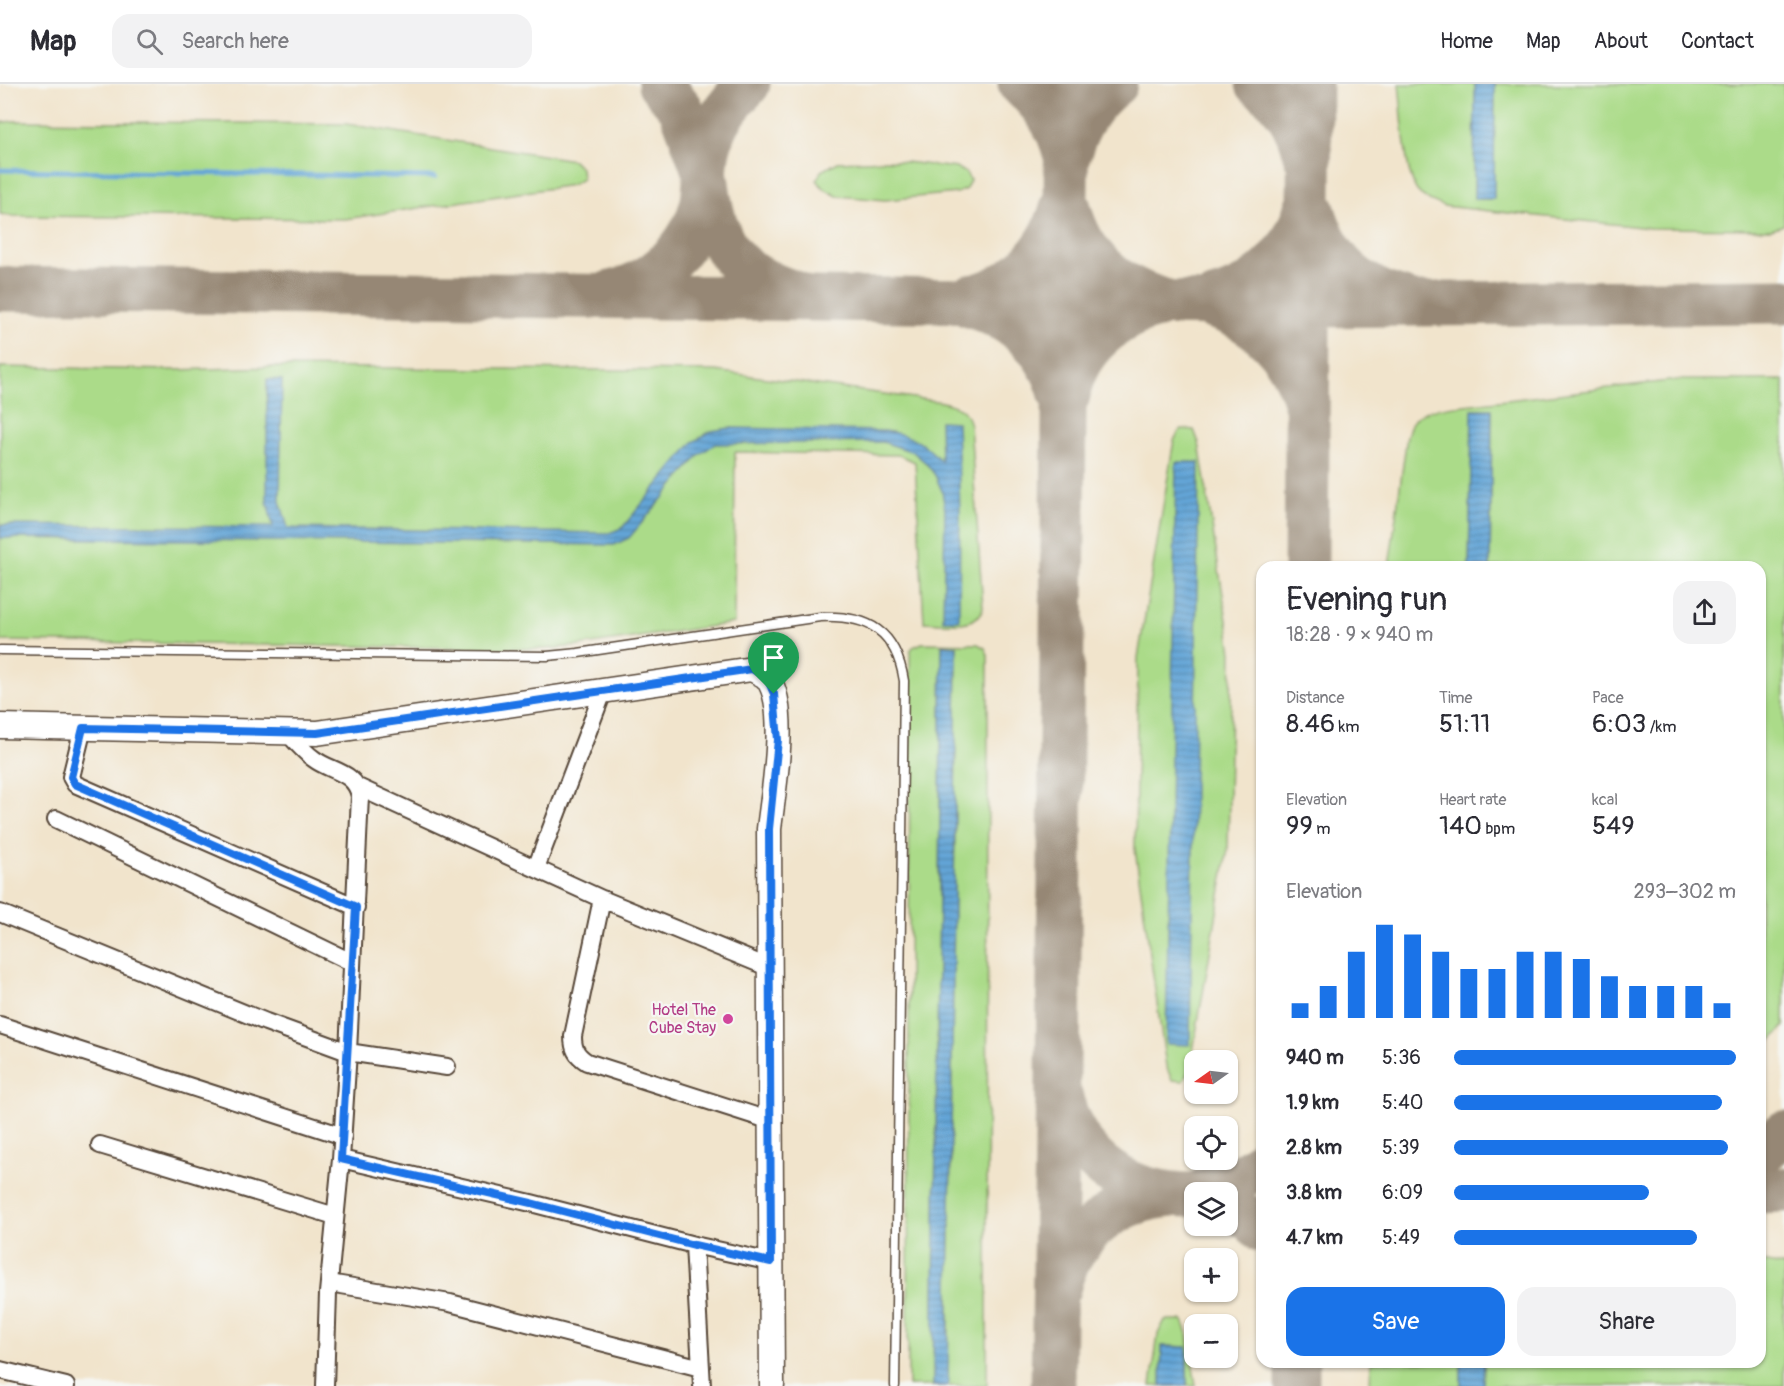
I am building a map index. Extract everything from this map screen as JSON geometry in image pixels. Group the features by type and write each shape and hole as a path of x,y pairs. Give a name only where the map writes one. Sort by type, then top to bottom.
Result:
{"street":[{"path":"0,726 317,733 752,669 767,678 774,694 778,740 769,829 772,1386"},
{"path":"536,868 603,692"},
{"path":"83,728 71,777 75,784 356,907"},
{"path":"287,732 315,760 347,775 358,787 602,899 770,968"},
{"path":"325,1386 329,1283 343,1136 351,962 356,907 360,796 358,787"},
{"path":"56,819 351,962"},
{"path":"602,899 573,1035 573,1046 577,1055 587,1062 771,1121"},
{"path":"0,913 266,1022 348,1052 447,1067"},
{"path":"0,1025 343,1136"},
{"path":"100,1145 335,1216"},
{"path":"341,1159 771,1262"},
{"path":"694,1245 702,1386"},
{"path":"329,1283 460,1305 701,1368"},
{"path":"0,1370 15,1380 63,1386"}],"lane":[{"path":"0,650 547,656 820,617 856,619 872,625 885,636 901,665 904,681 895,1386"}],"green space":[{"path":"1399,84 1475,84 1474,199 1493,199 1495,84 1784,84 1784,225 1771,229 1650,228 1443,206 1423,197 1413,184 1407,157"},
{"path":"13,121 346,124 573,160 581,168 582,179 572,185 345,219 13,216 0,214 0,123"},
{"path":"888,160 957,168 966,173 970,180 966,189 957,193 885,200 837,196 823,188 817,180 821,171 838,162"},
{"path":"0,367 175,370 275,367 715,371 943,402 961,409 970,425 983,608 979,615 966,622 924,622 915,462 899,455 735,452 734,623 544,649 0,641"},
{"path":"1677,380 1784,380 1784,1026 1766,1045 1766,561 1490,561 1492,410 1473,409 1469,561 1390,561 1407,436 1417,416 1439,408"},
{"path":"1181,429 1194,430 1199,443 1232,652 1228,849 1193,1050 1184,1050 1183,1081 1172,1080 1166,1066 1135,849 1138,658 1174,440"},
{"path":"922,643 978,644 985,648 988,655 987,1386 948,1386 957,646 942,645 933,1386 908,1386 910,651"},
{"path":"1766,1263 1784,1266 1784,1386 1483,1386 1484,1368 1766,1368"},
{"path":"1165,1320 1183,1320 1184,1347 1162,1346 1161,1386 1151,1386 1158,1334"},
{"path":"1187,1368 1193,1368 1196,1386 1187,1386"},
{"path":"1371,1368 1461,1368 1461,1386 1370,1386"}],"water":[{"path":"1475,84 1495,84 1494,199 1474,199"},
{"path":"267,379 282,380 280,501 288,528 609,533 622,528 693,442 711,431 730,428 885,431 902,434 916,440 941,461 940,421 957,422 960,513 959,620 943,620 945,510 942,491 935,475 913,452 883,442 715,444 699,455 629,538 614,545 0,538 0,525 273,527 267,501"},
{"path":"1472,409 1492,409 1490,561 1469,561"},
{"path":"1176,462 1199,462 1190,1045 1166,1044"},
{"path":"942,645 957,646 948,1386 933,1386"},
{"path":"1162,1346 1184,1347 1187,1386 1161,1386"},
{"path":"1461,1368 1484,1368 1483,1386 1461,1386"}],"waterway":[{"path":"0,170 435,177"}],"taxiway":[{"path":"660,84 681,108 706,176"},
{"path":"610,293 627,288 657,272 681,248 691,233 703,201 706,159 715,128 724,112 748,84"},
{"path":"1020,84 1048,115 1065,153"},
{"path":"1053,1386 1067,84"},
{"path":"1069,153 1086,115 1099,98 1115,84"},
{"path":"1258,84 1276,99 1289,115 1305,155"},
{"path":"1306,561 1310,84"},
{"path":"707,183 715,224 722,241 731,254 756,276 795,293"},
{"path":"970,297 1002,286 1028,266 1049,239 1062,208"},
{"path":"1069,208 1081,240 1101,266 1128,286 1159,299"},
{"path":"1213,300 1246,287 1273,267 1293,240 1306,208"},
{"path":"1313,210 1326,243 1345,268 1357,279 1371,287 1403,300"},
{"path":"0,289 1309,305 1784,301"},
{"path":"969,305 1001,318 1028,338 1048,363 1061,394"},
{"path":"1068,395 1079,363 1100,337 1112,326 1158,306"},
{"path":"1213,307 1245,321 1271,342 1292,369 1305,401"},
{"path":"1061,1098 1069,1121 1080,1141 1093,1158 1109,1171 1127,1182 1148,1189 1184,1195"},
{"path":"1766,1150 1784,1133"},
{"path":"1228,1182 1241,1177 1256,1166"},
{"path":"1766,1191 1784,1190"},
{"path":"1058,1289 1064,1269 1073,1252 1099,1223 1133,1204 1172,1195"},
{"path":"1238,1212 1256,1224"},
{"path":"1297,1368 1297,1386"}],"place":[{"name":"Hotel The Cube Stay","path":"728,1019"}],"route":[{"path":"752,669 767,678 774,694 778,740 769,829 771,1262 341,1159 356,907 75,784 71,777 83,728 317,733 752,669"}]}
